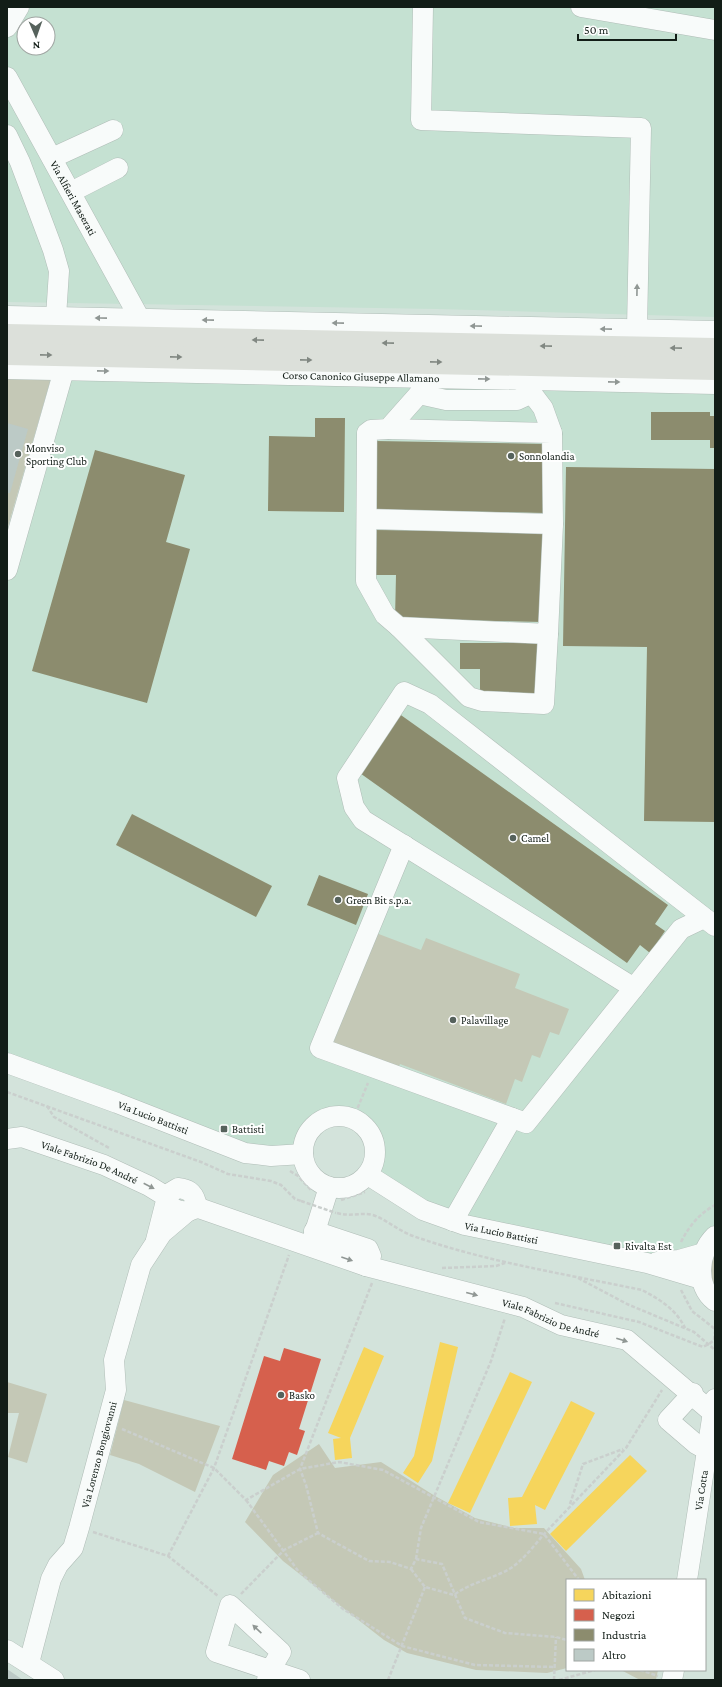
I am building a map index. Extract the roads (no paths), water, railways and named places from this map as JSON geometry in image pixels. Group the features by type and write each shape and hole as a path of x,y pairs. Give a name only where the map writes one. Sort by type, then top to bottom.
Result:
{"main road":[{"path":"7,336 715,349"},
{"name":"Corso Canonico Giuseppe Allamano","path":"7,354 715,369"}],"street":[{"path":"7,27 19,7"},
{"path":"423,7 421,120 641,128 637,329"},
{"path":"581,7 715,30"},
{"name":"Via Alfieri Maserati","path":"7,77 140,319"},
{"path":"52,158 113,130"},
{"path":"7,135 20,162 53,250 59,271 56,317"},
{"path":"70,192 118,168"},
{"path":"7,316 715,330"},
{"name":"Corso Canonico Giuseppe Allamano","path":"7,369 64,370 423,386 527,387 715,384"},
{"path":"7,570 64,370"},
{"path":"388,429 423,386"},
{"path":"527,387 543,408 552,433 553,524 544,704 482,701 469,696 385,615 366,581 368,519 367,433 370,430 388,429 552,433"},
{"path":"368,519 553,524"},
{"path":"399,627 548,634"},
{"path":"634,988 363,820 354,807 347,778 404,692 430,704 709,922"},
{"path":"404,845 320,1048 526,1123 681,929 709,922"},
{"name":"Via Lucio Battisti","path":"7,1063 117,1103 245,1153 271,1156 303,1154"},
{"path":"330,1117 344,1117 353,1119 366,1128 373,1139 375,1152 373,1164 368,1174 361,1181 350,1186 340,1188 329,1187 313,1177 306,1167 303,1154 305,1140 311,1130 319,1122 330,1117"},
{"path":"453,1221 512,1118"},
{"name":"Viale Fabrizio De André","path":"7,1139 22,1137 104,1165 149,1186 167,1197"},
{"name":"Via Lucio Battisti","path":"368,1174 423,1210 465,1225 647,1263 701,1279"},
{"path":"306,1239 329,1187"},
{"path":"167,1197 172,1190 178,1188 188,1190 195,1198 192,1209"},
{"name":"Via Lorenzo Bongiovanni","path":"155,1244 167,1197"},
{"name":"Viale Fabrizio De André","path":"192,1209 306,1239 372,1267 523,1307 560,1325 627,1340 692,1394 714,1406"},
{"name":"Via Lorenzo Bongiovanni","path":"29,1663 51,1579 58,1565 73,1548 79,1528 116,1390 114,1360 141,1265 162,1233 192,1209"},
{"path":"715,1236 704,1253 701,1279 704,1289 715,1301"},
{"name":"Via Lucio Battisti","path":"647,1263 679,1260 704,1253"},
{"path":"692,1394 668,1420 696,1444 707,1450"},
{"name":"Via Cotta","path":"687,1579 714,1406"},
{"path":"300,1680 269,1674 216,1652 230,1606 281,1652 309,1680"},
{"path":"7,1650 54,1680"},
{"path":"269,1674 281,1652"}],"place":[{"name":"Monviso Sporting Club","path":"18,454"},
{"name":"Sonnolandia","path":"511,456"},
{"name":"Camel","path":"513,838"},
{"name":"Green Bit s.p.a.","path":"338,900"},
{"name":"Palavillage","path":"453,1020"},
{"name":"Battisti","path":"224,1129"},
{"name":"Rivalta Est","path":"617,1246"},
{"name":"Basko","path":"281,1395"}]}
